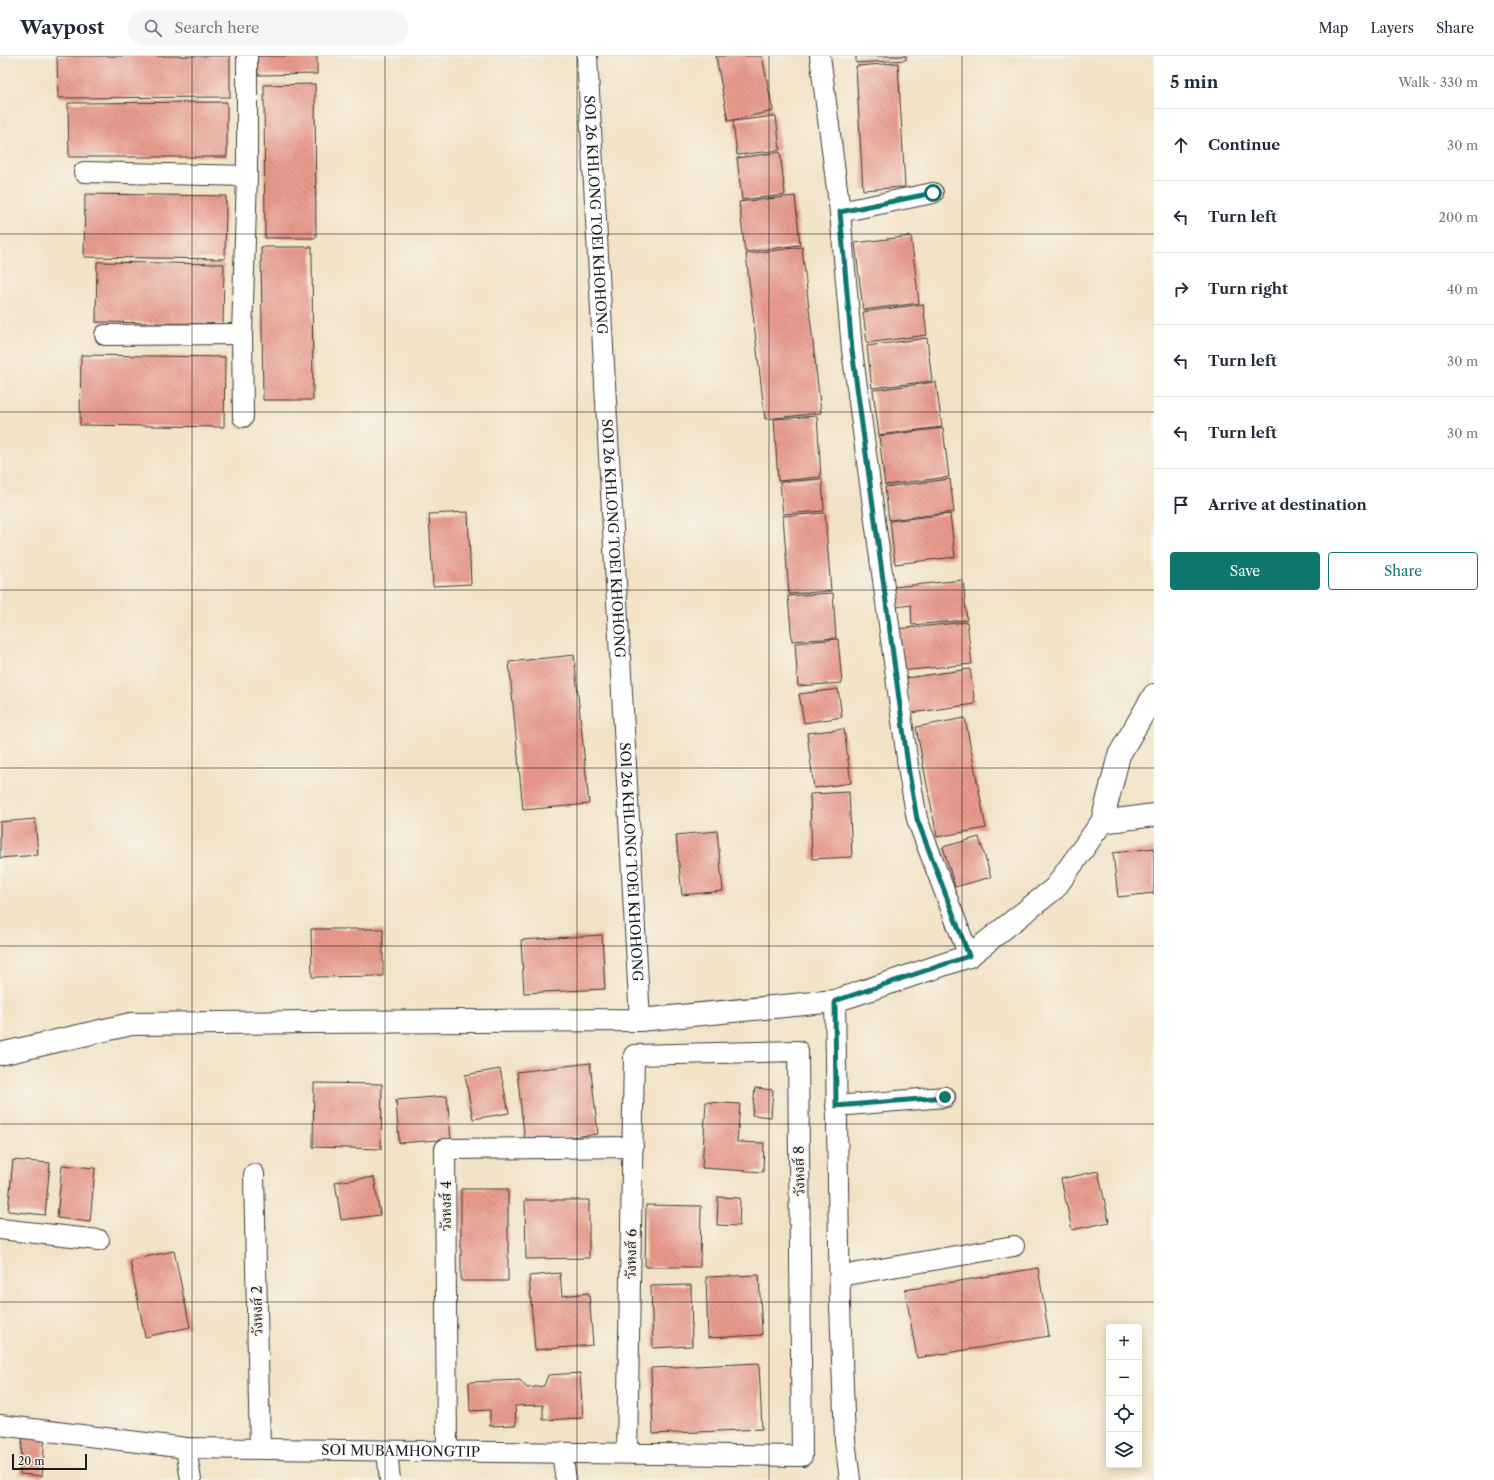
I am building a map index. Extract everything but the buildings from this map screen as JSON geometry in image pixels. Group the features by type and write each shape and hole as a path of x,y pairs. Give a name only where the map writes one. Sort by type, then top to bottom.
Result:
{"street":[{"path":"243,417 242,334 247,176 247,56"},
{"name":"SOI 26 KHLONG TOEI KHOHONG","path":"587,56 640,1020"},
{"path":"820,56 840,212 852,350 913,796 917,819 969,956"},
{"path":"84,172 247,176"},
{"path":"840,212 933,193"},
{"path":"104,335 242,334"},
{"path":"0,1054 131,1024 640,1020 835,1001 969,956 1055,888 1102,822 1119,755 1154,694"},
{"path":"1102,822 1154,815"},
{"path":"835,1001 840,1306 845,1440 850,1480"},
{"name":"วังหงส์ 8","path":"634,1055 798,1051 802,1456"},
{"name":"วังหงส์ 6","path":"627,1453 634,1055"},
{"path":"836,1106 945,1097"},
{"name":"วังหงส์ 4","path":"447,1451 445,1149 633,1147"},
{"name":"วังหงส์ 2","path":"254,1174 260,1449"},
{"path":"0,1229 99,1240"},
{"path":"840,1276 1014,1246"},
{"name":"SOI MUBAMHONGTIP","path":"0,1425 186,1448 802,1456"},
{"path":"186,1448 190,1480"},
{"path":"387,1450 390,1480"},
{"path":"562,1453 566,1480"}],"route":[{"path":"933,193 840,212 852,350 909,773 917,819 969,956 835,1001 836,1106 945,1097"}]}
